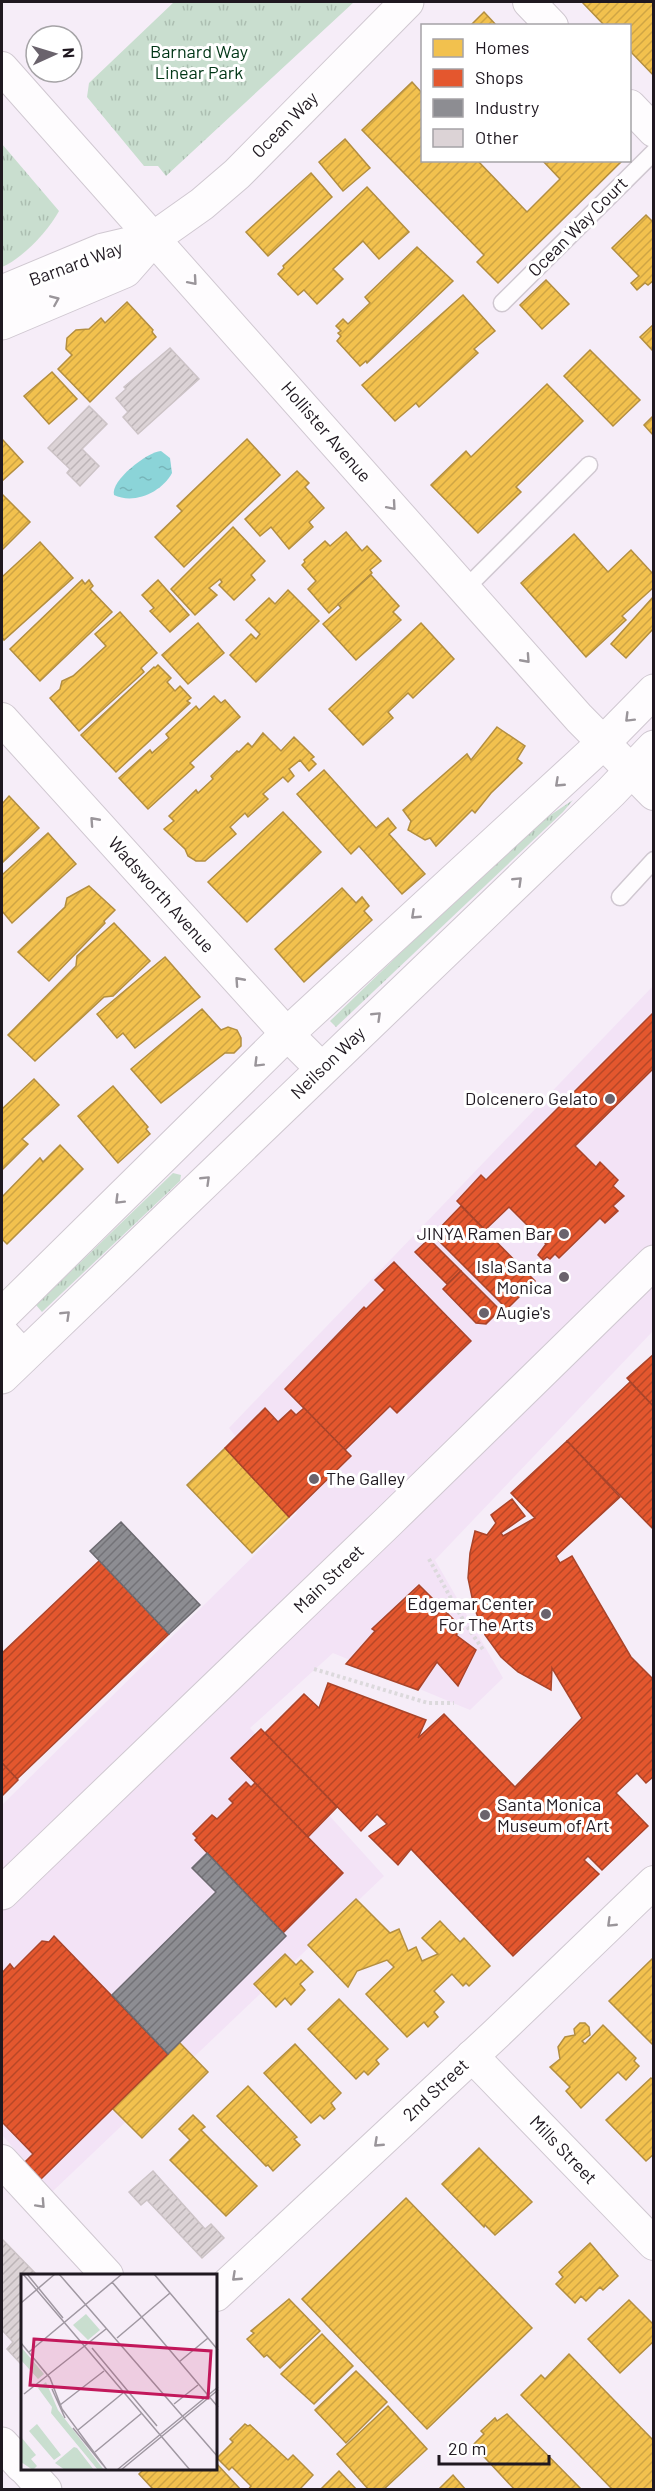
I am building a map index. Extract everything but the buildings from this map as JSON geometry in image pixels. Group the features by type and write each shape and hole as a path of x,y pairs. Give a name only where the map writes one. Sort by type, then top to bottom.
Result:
{"main road":[{"name":"Ocean Way","path":"154,238 202,204 237,174 407,2"},
{"name":"Barnard Way","path":"2,292 103,250 154,238"},
{"name":"Barnard Way","path":"2,323 125,271 154,238"},
{"path":"2,1316 287,1034 602,744 654,691"},
{"name":"Neilson Way","path":"9,1355 322,1069 654,747"},
{"name":"Main Street","path":"2,1893 386,1524 654,1262"},
{"path":"2,2444 21,2465"}],"street":[{"path":"529,2 550,24"},
{"name":"Hollister Avenue","path":"2,68 602,744 654,794"},
{"path":"631,107 654,131"},
{"name":"Wadsworth Avenue","path":"2,719 287,1034 322,1069"},
{"name":"2nd Street","path":"218,2293 654,1882"},
{"name":"Mills Street","path":"472,2056 654,2244"},
{"path":"2,2162 106,2274"}],"lane":[{"name":"Ocean Way Court","path":"502,303 654,152"},
{"path":"465,589 589,465"},
{"path":"620,897 654,860"}],"path":[{"path":"429,1559 466,1625 484,1651"},
{"path":"314,1669 428,1703 454,1703"}],"shaded area":[{"path":"653,986 653,1331 435,1560 503,1678 470,1710 333,1653 250,1728 384,1876 52,2192 2,2135 2,1805 297,1513 229,1428"}],"green space":[{"name":"Barnard Way Linear Park","path":"174,2 354,2 166,176 158,166 144,166 87,97 89,83"},
{"path":"2,144 59,211 49,227 34,243 18,258 2,267"},
{"path":"573,800 336,1027 330,1021 506,851 537,824"},
{"path":"173,1173 181,1175 180,1181 42,1312 36,1305"}],"water":[{"path":"161,451 170,458 172,473 162,486 139,497 122,498 114,495 114,489 123,475 147,456"}],"place":[{"name":"Dolcenero Gelato","path":"610,1099"},
{"name":"JINYA Ramen Bar","path":"564,1234"},
{"name":"Isla Santa Monica","path":"564,1277"},
{"name":"Augie's","path":"484,1313"},
{"name":"The Galley","path":"314,1479"},
{"name":"Edgemar Center For The Arts","path":"546,1614"},
{"name":"Santa Monica Museum of Art","path":"485,1815"}]}
